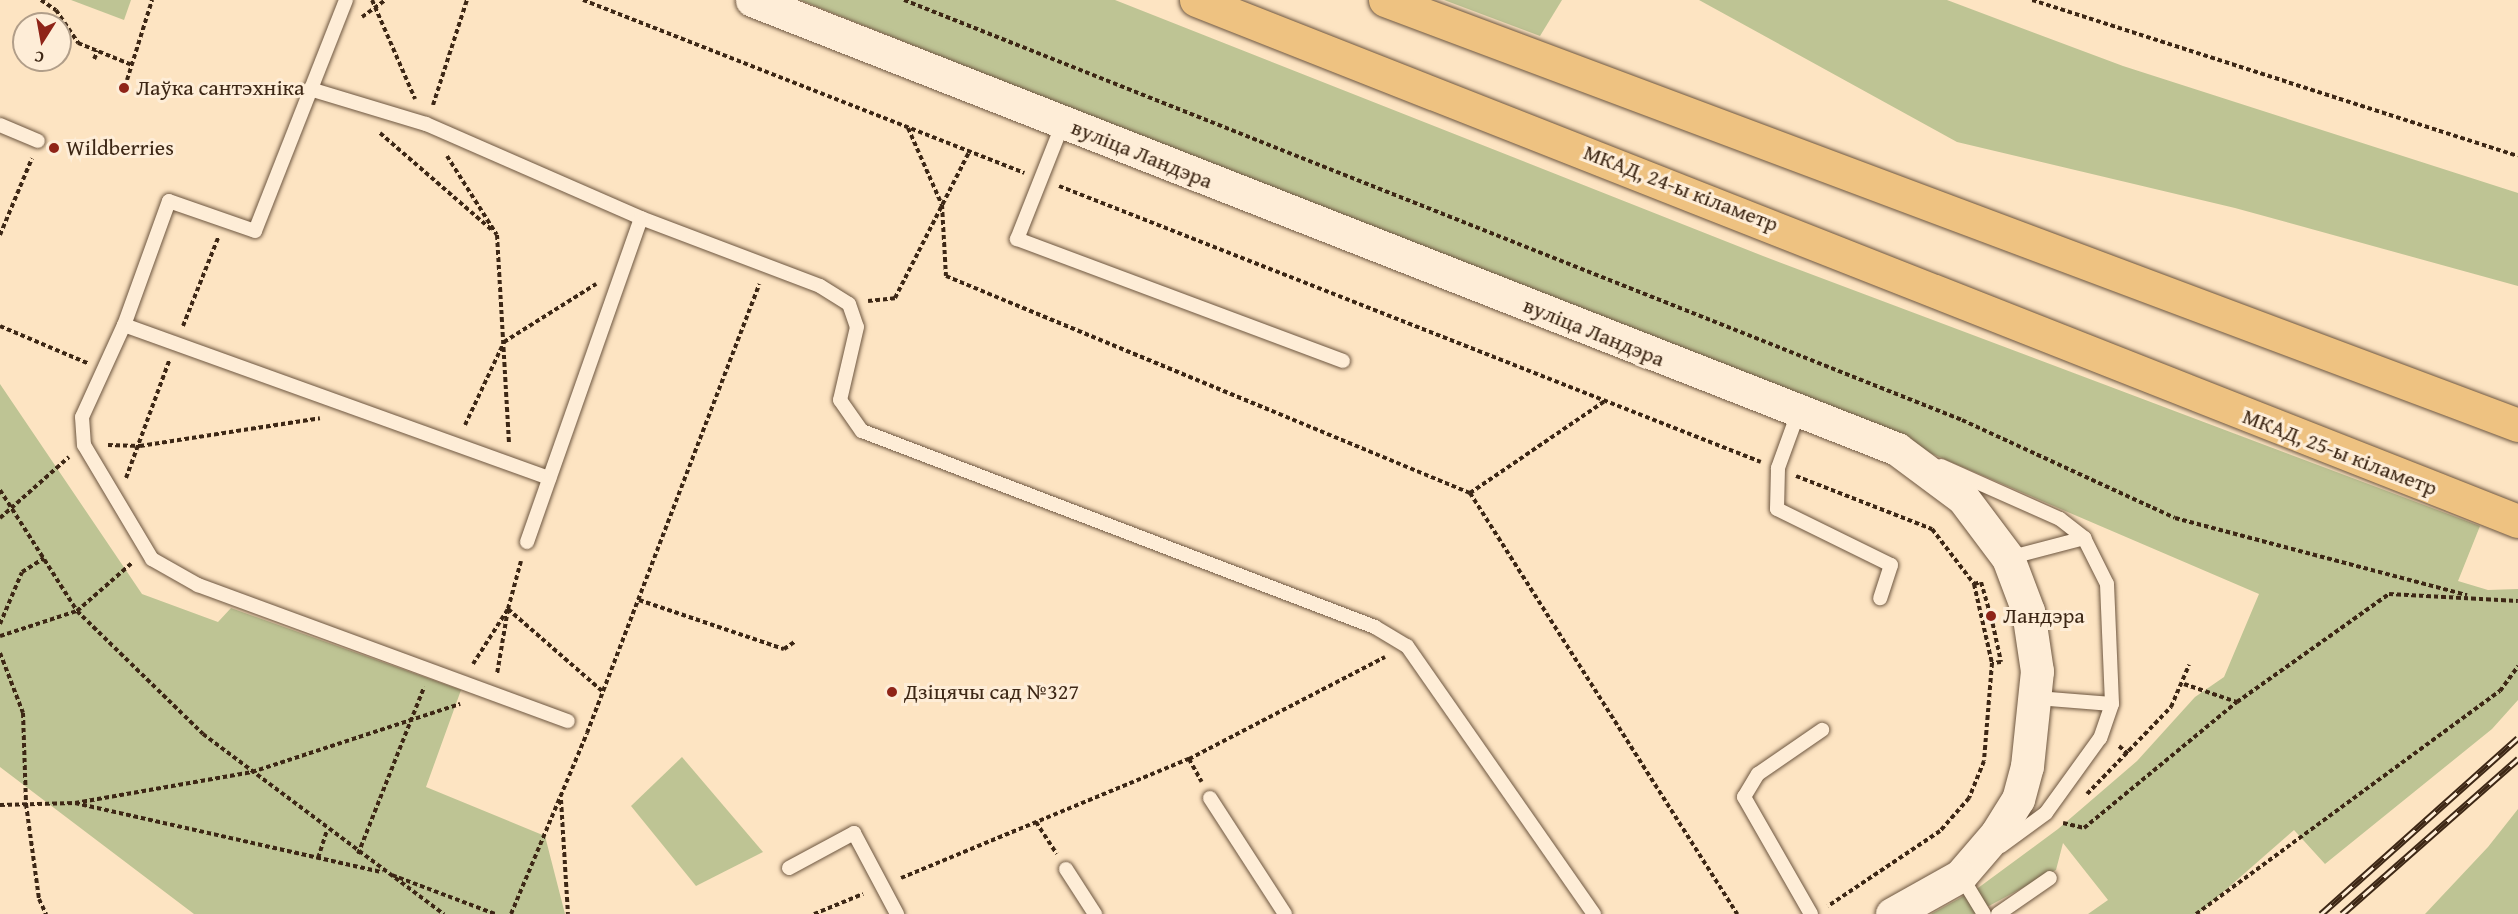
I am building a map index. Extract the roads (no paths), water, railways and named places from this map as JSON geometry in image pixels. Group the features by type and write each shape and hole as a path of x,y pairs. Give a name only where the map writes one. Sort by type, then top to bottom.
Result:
{"highway":[{"name":"МКАД, 24-ы кіламетр","path":"1196,0 1792,231 2162,383"},
{"path":"1384,0 2518,425"},
{"name":"МКАД, 25-ы кіламетр","path":"2162,383 2513,519"}],"street":[{"name":"вуліца Ландэра","path":"752,0 1897,449 1963,498 2008,558 2028,611 2037,698 2018,799 1998,833 1960,876 1892,914"}],"lane":[{"path":"346,0 255,231 169,201 124,325 101,369 82,417 84,445 146,551 198,585 568,721"},
{"path":"310,89 426,124 641,218 766,268 820,286 849,304 857,327 840,400 862,431 1375,627 1407,646 1594,914"},
{"path":"1063,123 1017,239 1343,361"},
{"path":"0,125 38,141"},
{"path":"527,542 641,218"},
{"path":"124,325 549,478"},
{"path":"1798,412 1778,468 1777,509 1891,565 1880,598"},
{"path":"1897,449 2001,491 2060,519 2084,538 2107,584 2112,704 2084,768 2046,813 1960,876 1984,914"},
{"path":"2008,558 2084,538"},
{"path":"2037,698 2112,704"},
{"path":"1811,914 1744,797 1758,774 1822,729"},
{"path":"1210,798 1286,914"},
{"path":"789,868 854,833 880,887 897,914"},
{"path":"1066,868 1095,914"},
{"path":"1998,914 2050,878"}],"railway":[{"path":"2321,914 2518,738"},
{"path":"2342,914 2518,759"}],"place":[{"name":"Лаўка сантэхніка","path":"124,88"},
{"name":"Wildberries","path":"54,148"},
{"name":"Ландэра","path":"1991,616"},
{"name":"Дзіцячы сад №327","path":"892,692"}]}
